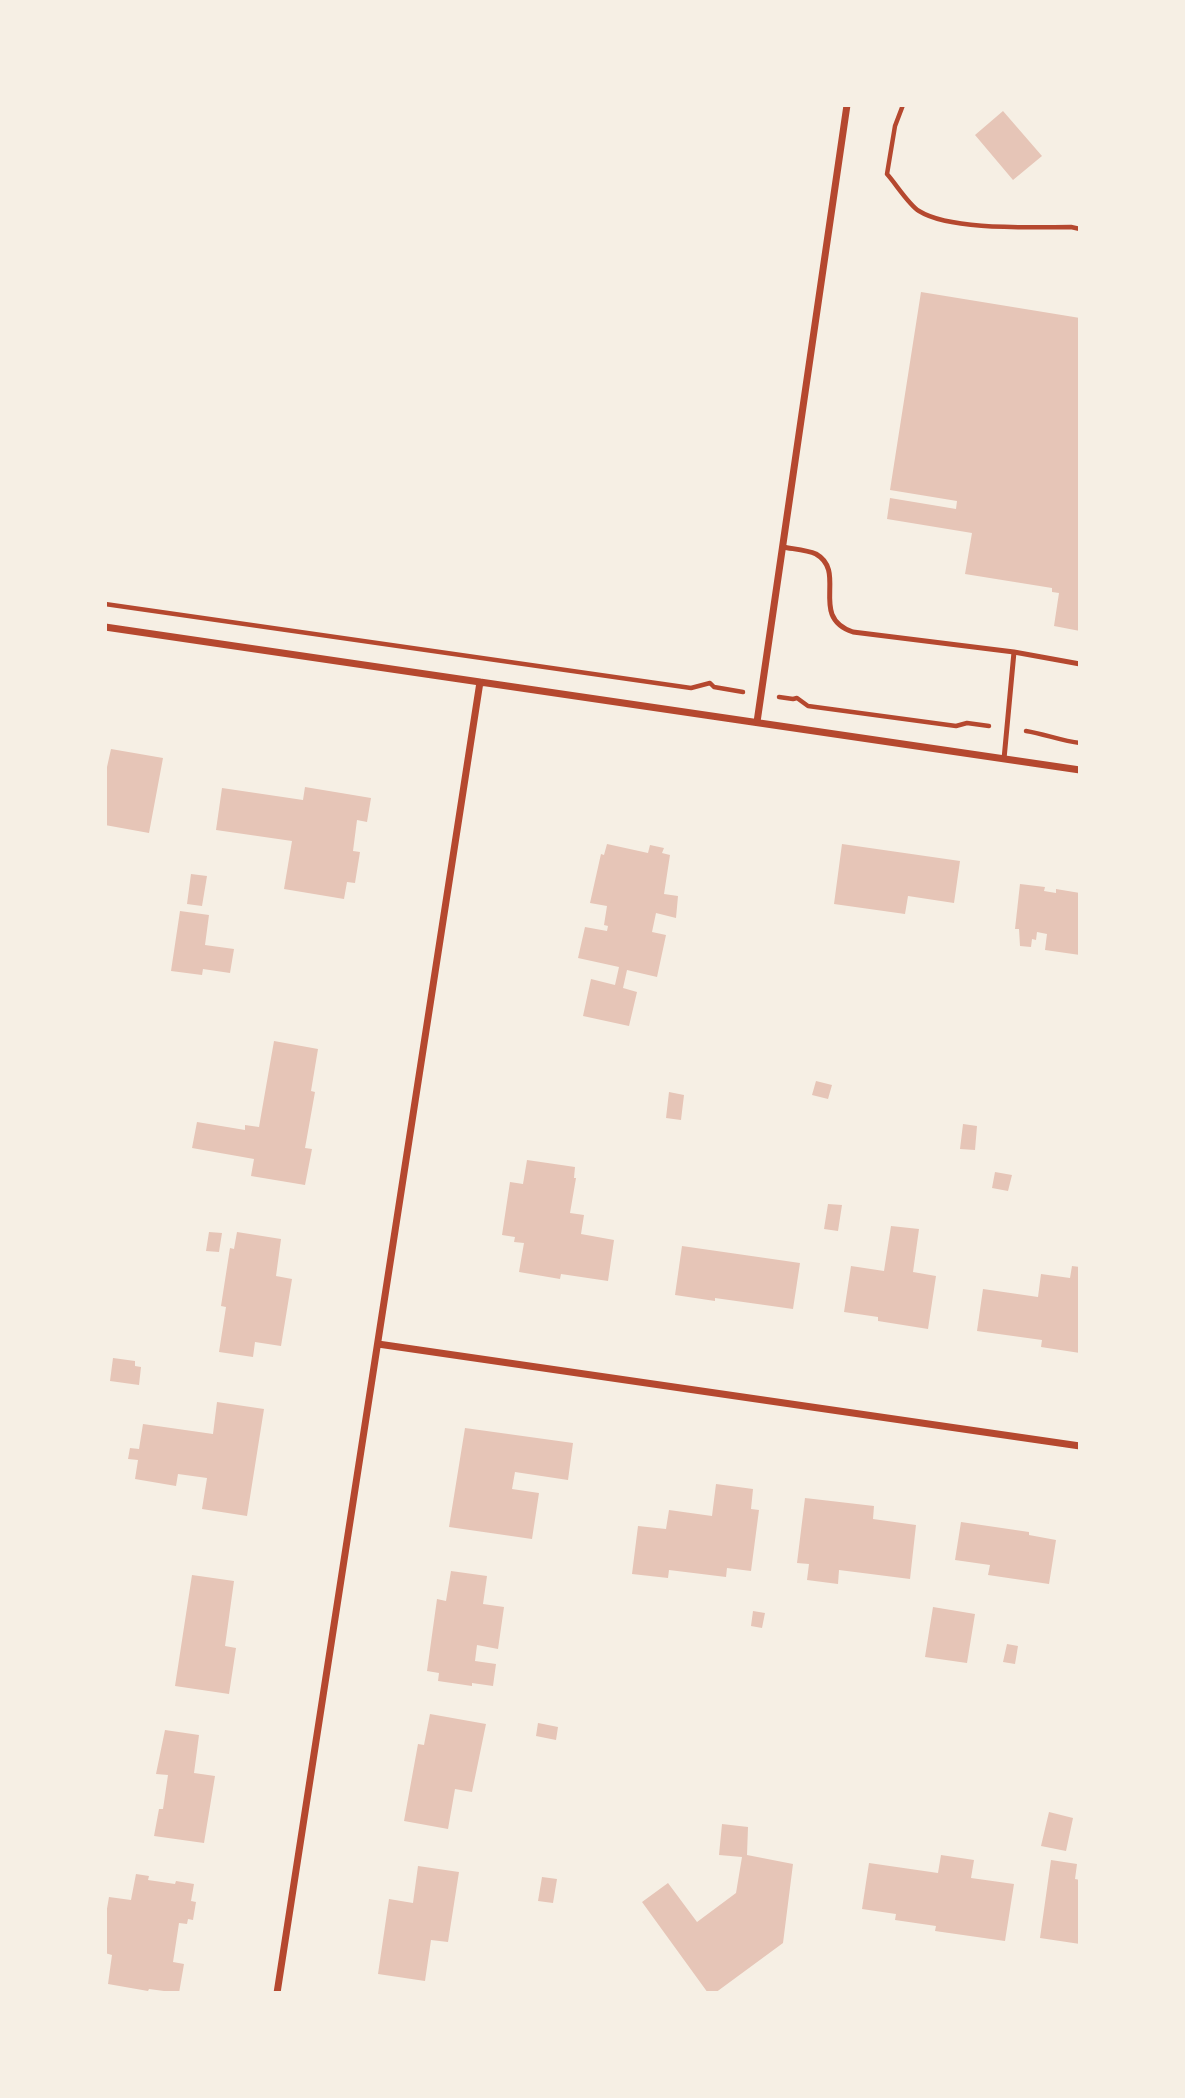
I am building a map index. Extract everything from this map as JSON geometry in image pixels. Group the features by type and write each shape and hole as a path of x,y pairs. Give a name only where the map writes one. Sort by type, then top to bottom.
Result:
{"street":[{"path":"757,722 847,105"},
{"path":"105,627 1080,770"},
{"path":"277,1993 481,682"},
{"path":"378,1344 1080,1446"}],"lane":[{"path":"783,547 815,554 825,563 830,576 829,609 836,624 844,629 1014,652 1080,664"},
{"path":"1004,759 1014,652"}],"path":[{"path":"903,105 895,126 887,174 918,211 947,222 1080,229"},
{"path":"105,604 691,688 710,683 713,687 797,698 808,706 956,726 967,723 1049,734 1063,741 1080,743"}],"building":[{"path":"1003,111 1042,156 1013,180 975,135"},
{"path":"921,292 1080,318 1080,631 1054,626 1059,593 1052,592 1052,588 965,574 972,533 887,519 890,498 956,509 957,501 890,490"},
{"path":"111,749 163,758 149,833 105,825 105,776"},
{"path":"305,787 371,798 367,822 357,820 353,851 360,852 355,883 347,882 344,899 284,889 292,841 216,830 222,788 303,800"},
{"path":"607,844 648,853 650,845 664,848 662,853 670,855 664,894 678,896 676,918 656,913 652,932 666,935 657,977 627,970 623,988 637,992 629,1026 583,1016 591,979 615,985 619,967 578,958 585,927 607,931 608,926 604,925 607,906 590,903 601,854 604,855"},
{"path":"842,844 960,861 954,903 908,896 905,914 834,904"},
{"path":"191,874 207,876 202,906 187,904"},
{"path":"1020,884 1045,887 1044,891 1056,893 1056,889 1080,893 1080,955 1045,950 1047,934 1037,932 1031,947 1020,946 1019,929 1015,929"},
{"path":"180,911 209,915 205,945 234,949 230,973 203,969 202,975 171,971"},
{"path":"274,1041 318,1049 311,1091 315,1092 305,1148 312,1149 305,1185 251,1176 254,1159 192,1148 197,1122 245,1130 245,1125 259,1127"},
{"path":"816,1081 832,1085 828,1099 812,1095"},
{"path":"669,1092 684,1095 681,1120 666,1118"},
{"path":"963,1124 977,1126 975,1150 960,1149"},
{"path":"527,1160 575,1167 576,1178 570,1213 584,1215 581,1234 614,1240 608,1281 561,1274 560,1279 519,1272 524,1243 514,1242 515,1237 502,1235 510,1182 523,1184"},
{"path":"995,1172 1012,1175 1008,1191 992,1188"},
{"path":"828,1204 842,1205 838,1231 824,1229"},
{"path":"891,1226 919,1229 913,1272 936,1276 928,1329 844,1312 851,1266 884,1271"},
{"path":"209,1232 222,1233 219,1252 206,1251"},
{"path":"237,1232 281,1239 276,1276 292,1279 281,1346 255,1342 253,1357 219,1352 226,1307 221,1306 230,1248 234,1249"},
{"path":"682,1246 800,1263 793,1309 675,1295"},
{"path":"1072,1266 1080,1267 1080,1353 1041,1347 1042,1340 977,1331 983,1289 1038,1297 1041,1274 1070,1278"},
{"path":"113,1358 135,1361 135,1366 141,1367 139,1385 110,1381"},
{"path":"217,1402 264,1409 247,1516 202,1509 207,1478 178,1474 176,1486 135,1479 138,1460 128,1459 130,1448 139,1449 143,1424 213,1434"},
{"path":"465,1428 573,1443 568,1480 515,1472 512,1489 539,1493 532,1539 449,1527"},
{"path":"716,1484 753,1489 751,1509 759,1510 751,1571 727,1568 726,1577 669,1570 668,1578 632,1574 638,1526 666,1529 669,1510 712,1516"},
{"path":"805,1498 874,1506 873,1519 916,1525 910,1579 839,1570 838,1584 807,1580 809,1564 797,1563"},
{"path":"961,1522 1029,1532 1029,1535 1056,1540 1049,1584 988,1575 990,1565 955,1560"},
{"path":"451,1571 487,1576 483,1604 504,1607 498,1649 477,1645 475,1661 496,1664 493,1686 438,1681 439,1673 427,1671 437,1599 446,1601"},
{"path":"192,1575 234,1581 225,1646 236,1648 229,1694 175,1686"},
{"path":"933,1607 975,1614 967,1663 925,1657"},
{"path":"753,1611 765,1613 762,1628 751,1626"},
{"path":"1007,1644 1018,1646 1015,1664 1003,1662"},
{"path":"430,1714 486,1724 472,1792 455,1789 448,1829 404,1821 418,1744 424,1745"},
{"path":"538,1723 558,1727 556,1740 536,1736"},
{"path":"165,1730 199,1735 194,1773 215,1776 204,1843 154,1836 159,1809 163,1809 168,1775 156,1774"},
{"path":"1049,1812 1073,1818 1066,1851 1041,1846"},
{"path":"722,1824 748,1827 747,1855 793,1864 783,1943 715,1993 708,1993 642,1902 668,1883 697,1922 736,1893 742,1857 719,1855"},
{"path":"941,1855 974,1860 971,1878 1014,1884 1005,1941 935,1931 936,1926 895,1920 896,1914 862,1909 869,1863 938,1873"},
{"path":"1051,1860 1077,1864 1075,1879 1080,1880 1080,1944 1040,1938"},
{"path":"418,1866 459,1872 448,1942 431,1940 425,1981 378,1974 389,1899 413,1903"},
{"path":"136,1874 149,1876 148,1880 194,1884 191,1901 196,1902 193,1920 188,1919 187,1924 179,1923 173,1962 184,1964 179,1993 108,1984 112,1955 105,1953 105,1920 109,1897 131,1900"},
{"path":"542,1877 557,1879 553,1903 538,1901"}]}
